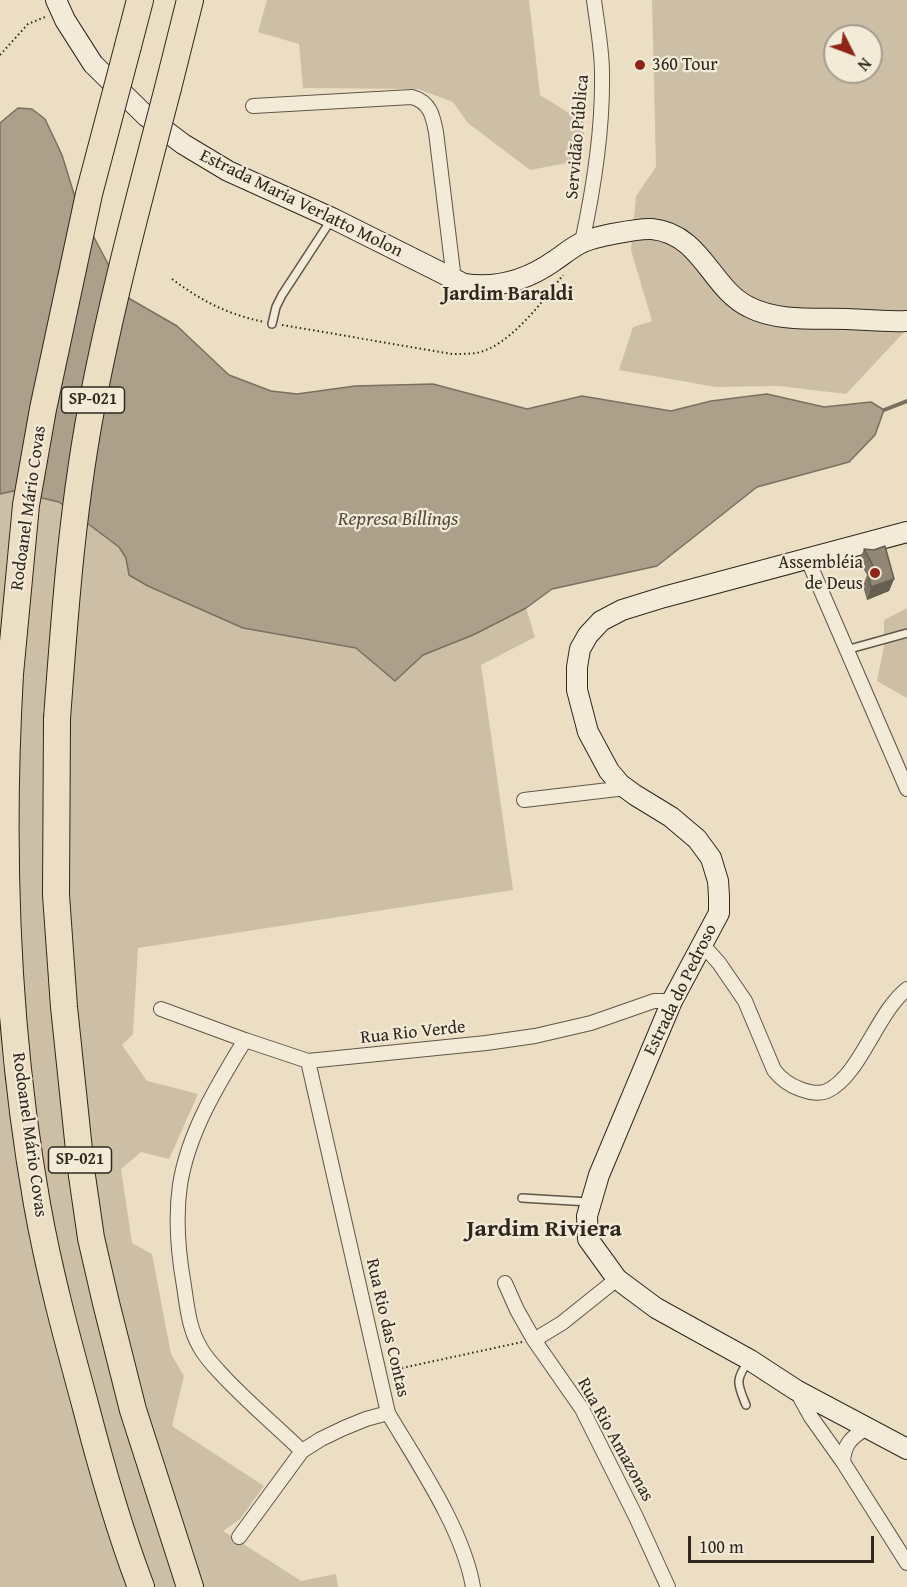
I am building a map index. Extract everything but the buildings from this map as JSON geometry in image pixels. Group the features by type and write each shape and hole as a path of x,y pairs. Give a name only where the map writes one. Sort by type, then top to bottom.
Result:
{"highway":[{"name":"Rodoanel Mário Covas","path":"140,0 89,194 45,399 26,505 10,674 6,751 6,918 12,1018 37,1204 57,1300 104,1476 141,1587"},
{"name":"SP-021","path":"190,0 127,243 95,390 81,473 68,573 57,719 56,895 64,1007 81,1169 91,1238 133,1410 190,1587"}],"main road":[{"name":"Estrada Maria Verlatto Molon","path":"58,6 79,45 93,64 155,124 204,158 332,218 454,280 477,286 508,284 540,270 582,242"},
{"path":"582,242 638,229 664,232 682,240 740,302 759,311 798,318 907,321"},
{"name":"Estrada do Pedroso","path":"907,532 622,610 602,621 588,635 580,649 576,667 580,707 588,732 609,771 626,788 671,817 697,839 711,858 718,881 719,913 672,1002 599,1175 587,1216 588,1239 617,1279 656,1308 750,1360 796,1390 907,1449"}],"street":[{"name":"Servidão Pública","path":"582,242 594,180 602,97 602,71 594,0"},
{"path":"253,106 412,97 428,105 436,132 454,280"},
{"path":"807,558 907,789"},
{"path":"524,800 626,788"},
{"path":"702,944 719,963 745,1001 774,1070 793,1086 808,1092 827,1091 838,1083 853,1066 890,1008 907,989"},
{"name":"Rua Rio Verde","path":"161,1009 308,1061 535,1036 591,1023 654,1001 672,1002"},
{"path":"245,1040 221,1079 197,1128 184,1167 177,1217 180,1265 190,1322 201,1349 234,1387 302,1451"},
{"name":"Rua Rio das Contas","path":"308,1061 388,1413 460,1542 470,1570 473,1587"},
{"path":"534,1340 562,1323 617,1279"},
{"name":"Rua Rio Amazonas","path":"505,1283 534,1340 582,1409 668,1587"},
{"path":"796,1390 811,1417 843,1462 907,1563"},
{"path":"239,1537 302,1451 344,1428 388,1413"},
{"path":"843,1462 844,1449 851,1438 866,1428"}],"lane":[{"path":"272,324 276,306 282,295 332,218"},
{"path":"846,650 907,633"},
{"path":"522,1198 590,1202"},
{"path":"746,1405 738,1381 741,1371 750,1360"}],"path":[{"path":"0,55 28,24 58,6"},
{"path":"172,279 214,307 246,318 452,354 476,353 492,348 505,339 565,273"},
{"path":"378,1373 534,1340"}],"shaded area":[{"path":"267,0 529,0 540,95 585,123 582,160 530,170 468,123 453,102 418,89 303,88 299,44 258,32"},
{"path":"652,0 907,0 907,329 846,394 779,386 716,387 619,370 633,327 652,321 631,250 636,196 656,167"},
{"path":"13,491 59,502 119,547 126,558 129,575 243,628 356,648 395,681 423,655 473,635 526,608 535,637 481,665 513,890 138,948 133,1034 122,1045 147,1081 198,1094 169,1159 141,1152 121,1169 132,1243 152,1254 171,1354 184,1376 172,1426 264,1486 240,1519 223,1531 301,1581 336,1574 338,1587 0,1587 0,494"},
{"path":"907,608 907,698 877,681 884,646 884,620"}],"water":[{"name":"Represa Billings","path":"18,108 32,109 45,119 62,155 78,207 117,281 130,299 177,326 229,375 271,391 297,394 355,386 433,384 527,409 582,396 671,411 711,401 767,394 824,407 871,402 884,410 875,435 849,462 757,487 657,566 552,589 526,608 473,635 423,655 395,681 356,648 243,628 148,586 129,575 126,558 119,547 59,502 13,491 0,494 0,123"}],"waterway":[{"path":"884,410 907,401"}],"place":[{"name":"360 Tour","path":"640,65"},
{"name":"Assembléia de Deus","path":"875,573"}],"district":[{"name":"Jardim Baraldi","path":"508,295"},
{"name":"Jardim Riviera","path":"544,1230"}]}
